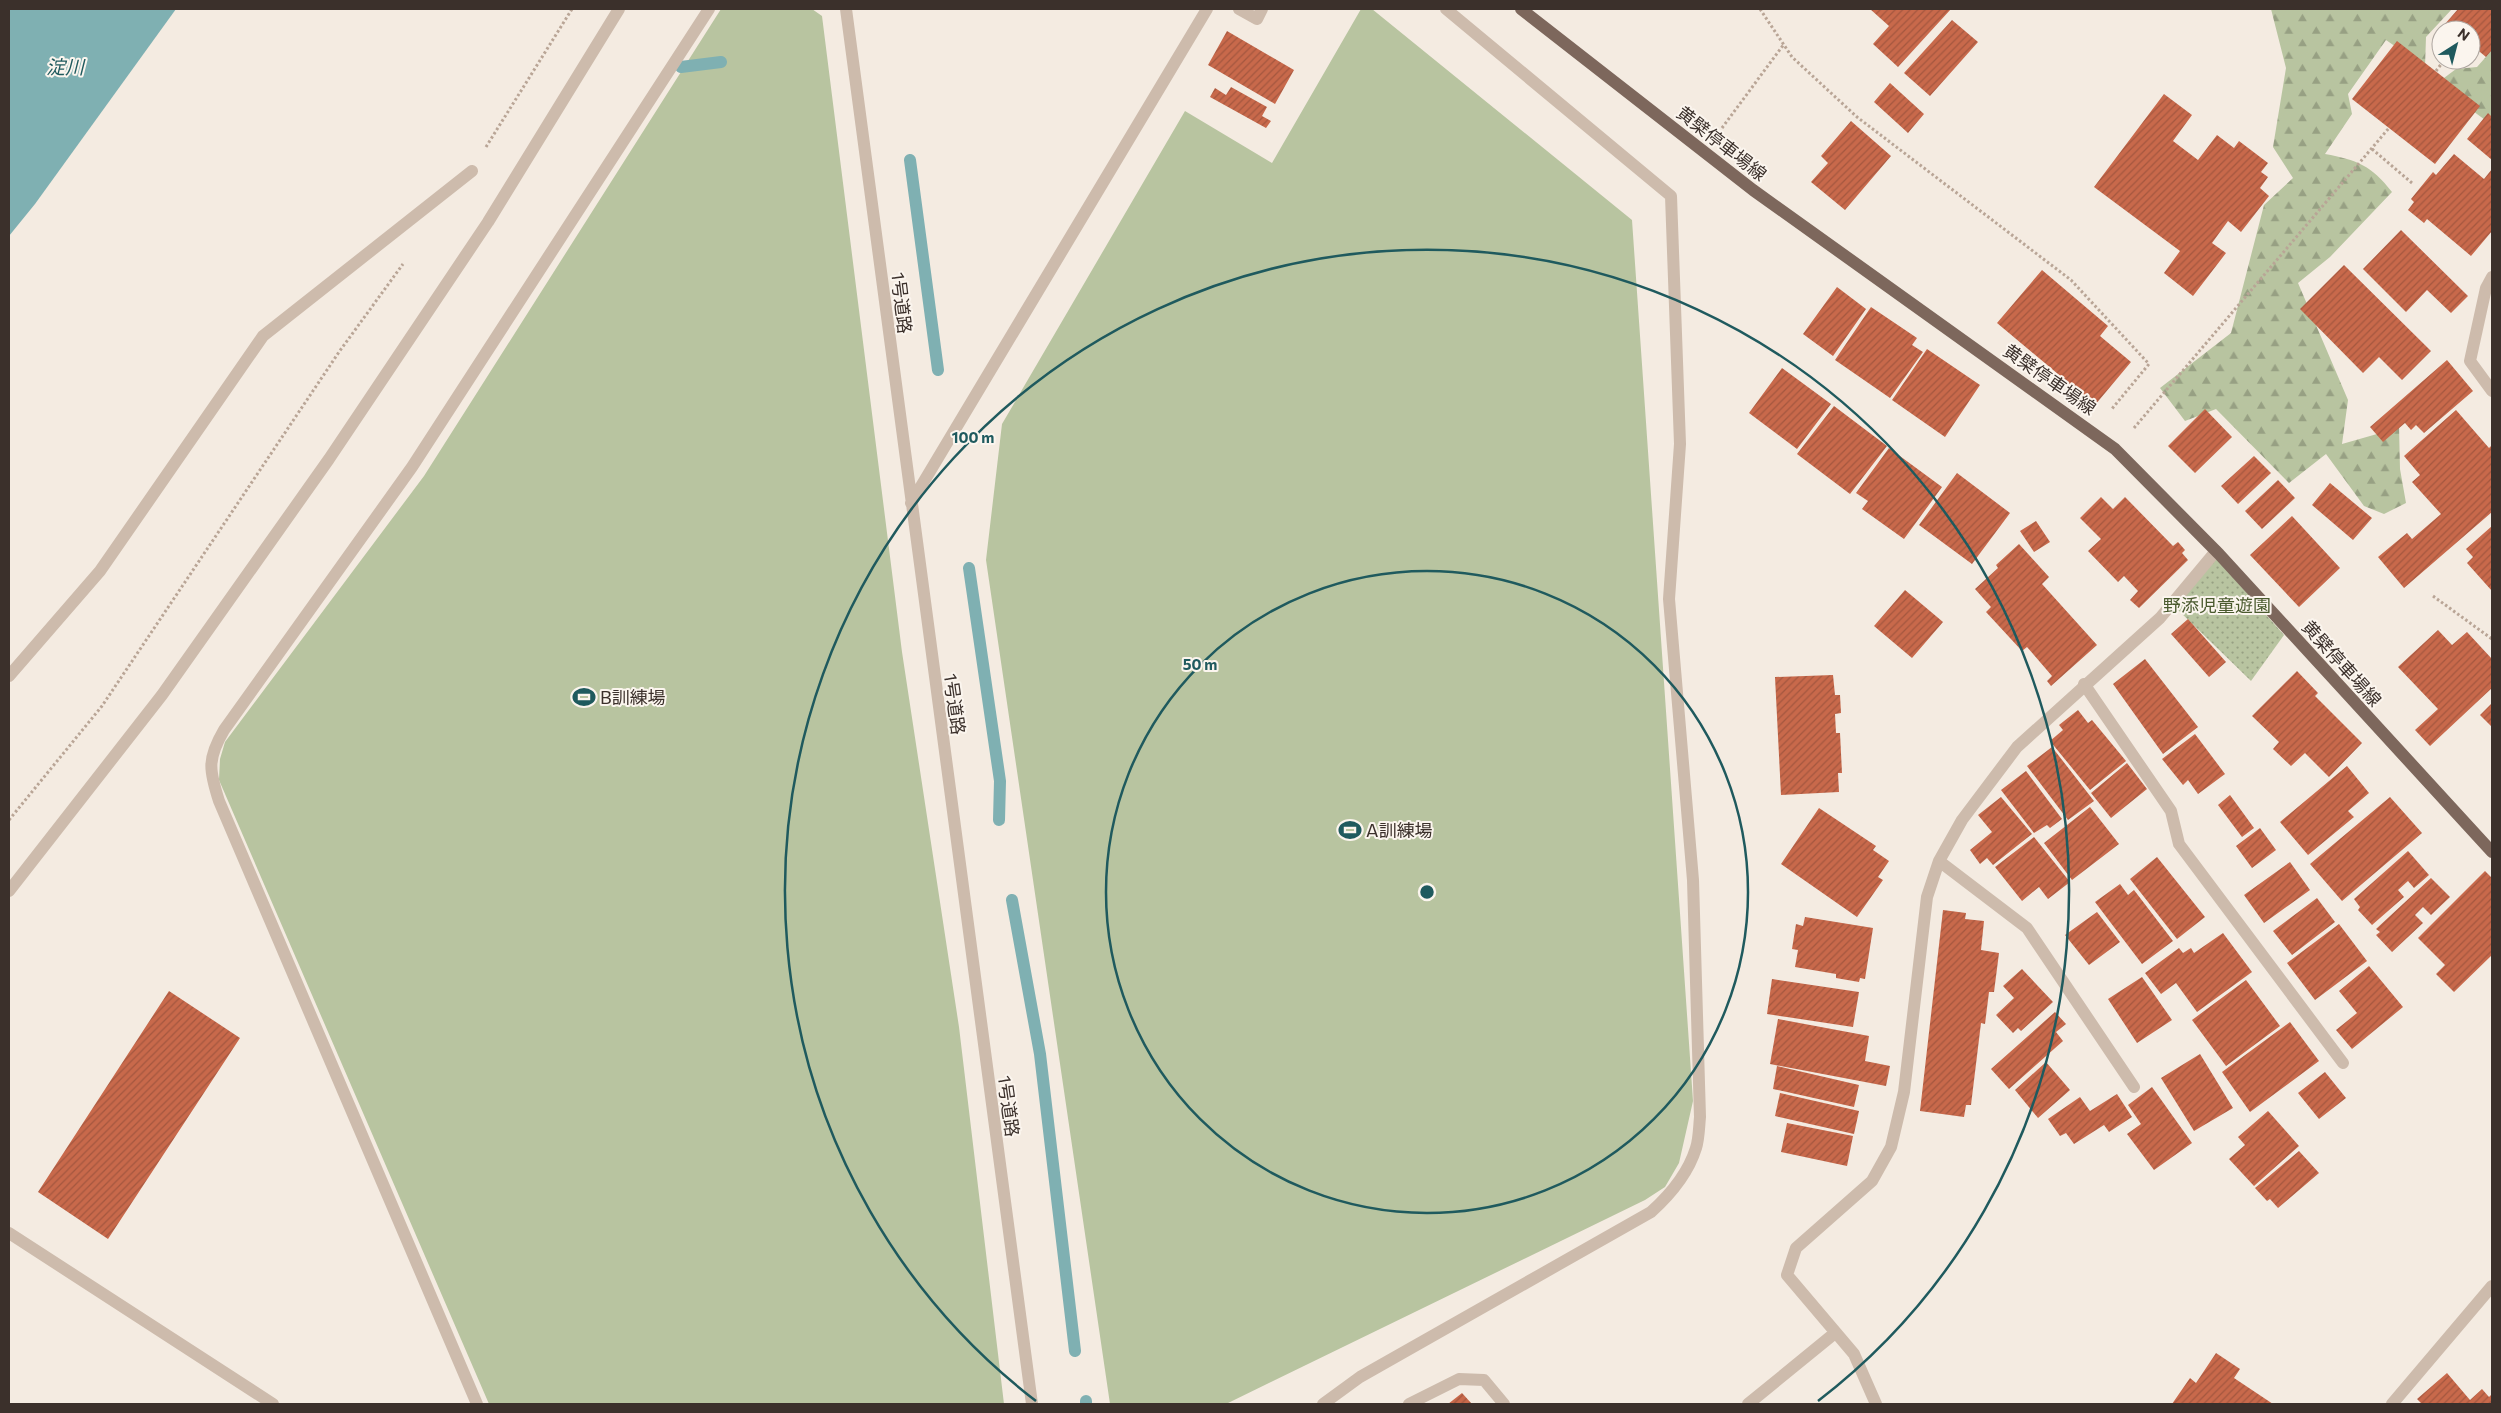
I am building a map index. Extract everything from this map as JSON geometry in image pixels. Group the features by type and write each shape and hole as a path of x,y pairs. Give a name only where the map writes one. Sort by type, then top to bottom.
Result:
{"main road":[{"name":"黄檗停車場線","path":"1521,9 1753,190 2093,431 2115,449 2216,551 2492,852"}],"street":[{"path":"9,891 162,694 329,459 488,222 619,9"},
{"path":"478,1404 218,801 211,775 211,760 215,746 224,730 412,467 709,9"},
{"name":"1号道路","path":"846,9 1032,1404"},
{"path":"911,504 1207,9"},
{"path":"1239,9 1257,19 1262,9"},
{"path":"1323,1404 1360,1377 1651,1212 1673,1192 1697,1148 1700,1117 1694,880 1669,599 1680,444 1671,196 1446,9"},
{"path":"9,676 100,571 263,336 472,171"},
{"path":"2492,277 2486,288 2470,361 2492,391"},
{"path":"1876,1404 1854,1354 1787,1275 1796,1248 1872,1181 1891,1147 1904,1092 1927,897 1938,860 1962,820 2017,747 2084,684 2160,618 2216,551"},
{"path":"2084,684 2171,811 2179,844 2343,1063"},
{"path":"1938,860 2026,928 2134,1087"},
{"path":"9,1233 273,1404"},
{"path":"2392,1404 2492,1286"},
{"path":"1754,1403 1835,1333"},
{"path":"1409,1404 1459,1379 1484,1380 1504,1404"}],"path":[{"path":"472,171 572,9"},
{"path":"1760,9 1792,57 1857,117 2070,280 2149,364 2093,431"},
{"path":"1704,152 1784,44"},
{"path":"2115,449 2201,352 2389,128"},
{"path":"2372,149 2412,182"},
{"path":"9,820 102,706 339,352 408,258"},
{"path":"2433,596 2492,639"}],"green space":[{"name":"B訓練場","path":"721,9 812,9 822,16 902,652 959,1027 1004,1404 489,1404 219,780 220,759 225,742 424,476"},
{"name":"A訓練場","path":"1361,9 1372,9 1632,220 1693,1101 1679,1163 1665,1187 1645,1200 1226,1404 1110,1404 986,560 1002,424 1185,111 1272,163"},
{"path":"2271,9 2452,9 2442,20 2431,20 2431,32 2426,37 2425,67 2386,40 2348,94 2352,114 2325,154 2363,165 2392,192 2330,257 2298,283 2348,400 2342,444 2377,434 2399,425 2400,469 2406,503 2384,514 2364,506 2326,454 2289,483 2216,409 2185,421 2160,388 2231,333 2264,205 2293,178 2273,147 2286,68"},
{"path":"2492,50 2492,125 2436,84 2455,70 2481,70 2481,62"},
{"name":"野添児童遊園","path":"2215,557 2284,635 2251,681 2175,607"}],"water":[{"name":"淀川","path":"9,9 176,9 35,204 9,236"}],"building":[{"path":"1870,9 1951,9 1898,67 1873,44 1889,26"},
{"path":"2458,9 2492,9 2492,50 2486,57 2481,53 2481,20 2448,20"},
{"path":"1952,20 1978,42 1930,96 1904,73"},
{"path":"1227,31 1294,70 1275,104 1208,65"},
{"path":"2397,41 2431,68 2431,70 2434,70 2480,106 2435,164 2352,99"},
{"path":"1890,83 1924,114 1908,133 1874,102"},
{"path":"1231,87 1267,107 1262,116 1271,121 1266,128 1210,97 1215,88 1226,95"},
{"path":"2164,94 2192,115 2173,141 2198,160 2217,135 2234,148 2239,141 2268,163 2261,172 2268,177 2260,188 2269,196 2241,232 2228,221 2212,243 2226,253 2193,296 2164,273 2180,251 2094,187"},
{"path":"2488,113 2492,117 2492,160 2467,139"},
{"path":"1851,121 1891,156 1845,210 1811,182 1828,163 1821,156"},
{"path":"2454,154 2484,179 2492,169 2492,231 2471,256 2427,219 2424,223 2408,210 2414,202 2411,199 2433,172 2436,175"},
{"path":"2401,230 2468,296 2451,313 2427,290 2406,312 2363,269"},
{"path":"2344,265 2431,351 2402,380 2379,357 2363,373 2300,309"},
{"path":"2042,270 2108,326 2100,336 2131,362 2095,405 1997,323"},
{"path":"1837,287 1866,309 1833,356 1803,334"},
{"path":"1871,307 1917,338 1912,345 1923,352 1890,398 1835,360"},
{"path":"1927,349 1980,385 1945,437 1892,400"},
{"path":"2447,360 2473,391 2424,433 2416,425 2411,430 2405,423 2383,442 2370,427"},
{"path":"1782,368 1831,404 1797,449 1749,413"},
{"path":"1834,406 1887,446 1850,494 1797,454"},
{"path":"2205,409 2232,437 2195,473 2168,446"},
{"path":"2456,410 2489,448 2492,445 2492,512 2404,588 2378,557 2407,533 2412,539 2441,514 2412,482 2420,475 2404,456"},
{"path":"1889,448 1942,487 1904,539 1862,509 1868,501 1856,493"},
{"path":"2254,456 2271,473 2238,504 2221,486"},
{"path":"1957,473 2010,513 1972,564 1919,525"},
{"path":"2278,480 2295,498 2262,529 2245,511"},
{"path":"2330,483 2372,518 2353,540 2312,505"},
{"path":"2101,497 2113,509 2125,497 2173,546 2178,542 2185,550 2182,553 2188,560 2139,608 2130,600 2138,591 2124,576 2118,582 2088,551 2101,539 2080,518"},
{"path":"2292,516 2340,568 2299,607 2250,555"},
{"path":"2036,521 2050,542 2034,552 2020,531"},
{"path":"2492,526 2492,591 2467,563 2473,557 2466,549"},
{"path":"2019,544 2049,577 2042,584 2097,645 2051,686 2047,681 2052,676 2027,647 2022,651 1986,612 1991,607 1975,589 1998,568 1996,565"},
{"path":"1905,590 1943,622 1912,658 1874,626"},
{"path":"2188,619 2226,662 2209,677 2171,634"},
{"path":"2438,630 2452,645 2467,632 2492,659 2492,688 2430,746 2415,730 2438,709 2398,667"},
{"path":"2145,659 2198,727 2163,754 2113,684"},
{"path":"2297,671 2318,693 2315,696 2362,743 2329,777 2305,753 2291,766 2273,749 2279,742 2252,716"},
{"path":"1833,675 1835,695 1840,695 1841,713 1835,714 1836,733 1840,733 1842,773 1838,773 1839,792 1781,795 1775,677"},
{"path":"2492,703 2492,727 2480,715"},
{"path":"2078,710 2088,723 2092,720 2126,761 2090,790 2050,741 2063,730 2059,725"},
{"path":"2195,734 2225,774 2198,794 2188,780 2183,785 2162,759"},
{"path":"2052,747 2094,801 2068,820 2027,766"},
{"path":"2127,763 2147,789 2111,818 2091,793"},
{"path":"2347,766 2369,793 2348,811 2354,817 2308,855 2280,822"},
{"path":"2026,771 2062,819 2050,828 2047,825 2034,833 2001,790"},
{"path":"2230,795 2254,828 2242,837 2218,805"},
{"path":"2001,797 2032,834 1993,865 1987,858 1980,864 1970,850 1992,832 1978,815"},
{"path":"2390,797 2422,833 2342,901 2310,864"},
{"path":"2090,807 2119,844 2072,880 2044,843"},
{"path":"1819,808 1876,846 1873,850 1889,861 1878,877 1883,880 1857,917 1781,864"},
{"path":"2260,828 2276,850 2252,868 2236,846"},
{"path":"2034,837 2070,882 2048,899 2039,887 2022,901 1995,867"},
{"path":"2408,851 2429,875 2414,888 2408,881 2398,890 2404,897 2372,925 2358,910 2360,907 2354,899"},
{"path":"2157,857 2205,917 2177,939 2130,879"},
{"path":"2290,862 2310,890 2264,923 2244,895"},
{"path":"2485,871 2492,878 2492,955 2454,992 2436,974 2445,965 2418,938"},
{"path":"2431,878 2450,897 2431,915 2423,907 2415,915 2423,923 2392,952 2376,935 2380,932 2376,929"},
{"path":"2120,884 2128,895 2134,890 2173,941 2142,964 2095,902"},
{"path":"2317,898 2335,922 2292,955 2273,931"},
{"path":"1943,910 1966,913 1965,919 1984,921 1981,950 1999,953 1994,992 1989,992 1985,1024 1981,1023 1971,1105 1966,1105 1964,1117 1920,1111"},
{"path":"2097,912 2120,942 2089,965 2065,935"},
{"path":"1805,917 1873,928 1865,979 1860,978 1859,982 1836,978 1836,974 1795,967 1798,950 1792,949 1796,924 1803,926"},
{"path":"2339,924 2367,961 2315,1000 2287,963"},
{"path":"2223,933 2252,972 2197,1012 2176,983 2161,994 2145,973 2179,948 2183,953 2191,948 2194,953"},
{"path":"2369,966 2403,1007 2352,1049 2336,1030 2357,1013 2339,991"},
{"path":"2022,969 2053,1002 2021,1031 2018,1028 2013,1033 1996,1015 2014,998 2003,986"},
{"path":"2142,977 2172,1020 2137,1043 2108,999"},
{"path":"1772,979 1859,992 1853,1027 1767,1014"},
{"path":"2246,980 2280,1026 2226,1066 2192,1020"},
{"path":"169,991 240,1038 108,1239 38,1192"},
{"path":"2055,1012 2066,1024 2056,1032 2063,1041 2009,1089 1991,1069"},
{"path":"1778,1019 1869,1036 1865,1061 1890,1066 1886,1086 1770,1064"},
{"path":"2290,1022 2319,1061 2250,1112 2222,1072"},
{"path":"2200,1054 2233,1108 2194,1131 2161,1078"},
{"path":"2046,1062 2070,1090 2038,1118 2015,1090"},
{"path":"1777,1066 1859,1085 1854,1107 1773,1089"},
{"path":"2325,1072 2346,1098 2319,1119 2298,1093"},
{"path":"2152,1087 2192,1143 2154,1170 2127,1134 2141,1124 2128,1105"},
{"path":"1780,1093 1859,1111 1854,1134 1775,1116"},
{"path":"2117,1094 2132,1117 2109,1132 2104,1125 2074,1144 2066,1133 2060,1136 2048,1119 2080,1097 2090,1111"},
{"path":"2268,1111 2299,1146 2254,1186 2229,1159 2245,1145 2238,1137"},
{"path":"1787,1123 1853,1136 1847,1166 1781,1152"},
{"path":"2299,1151 2319,1173 2278,1208 2270,1199 2267,1201 2255,1188"},
{"path":"2216,1353 2240,1369 2234,1378 2273,1404 2172,1404 2190,1378 2196,1383"},
{"path":"2447,1373 2470,1400 2482,1389 2489,1397 2492,1394 2492,1404 2422,1404 2417,1399"},
{"path":"1462,1393 1472,1404 1448,1404"}],"waterway":[{"path":"681,67 721,62"},
{"path":"910,160 938,370"},
{"path":"969,568 1000,781 999,820"},
{"path":"1012,900 1040,1054 1075,1351"}],"place":[{"name":"B訓練場","path":"584,697"},
{"name":"A訓練場","path":"1350,830"}]}
